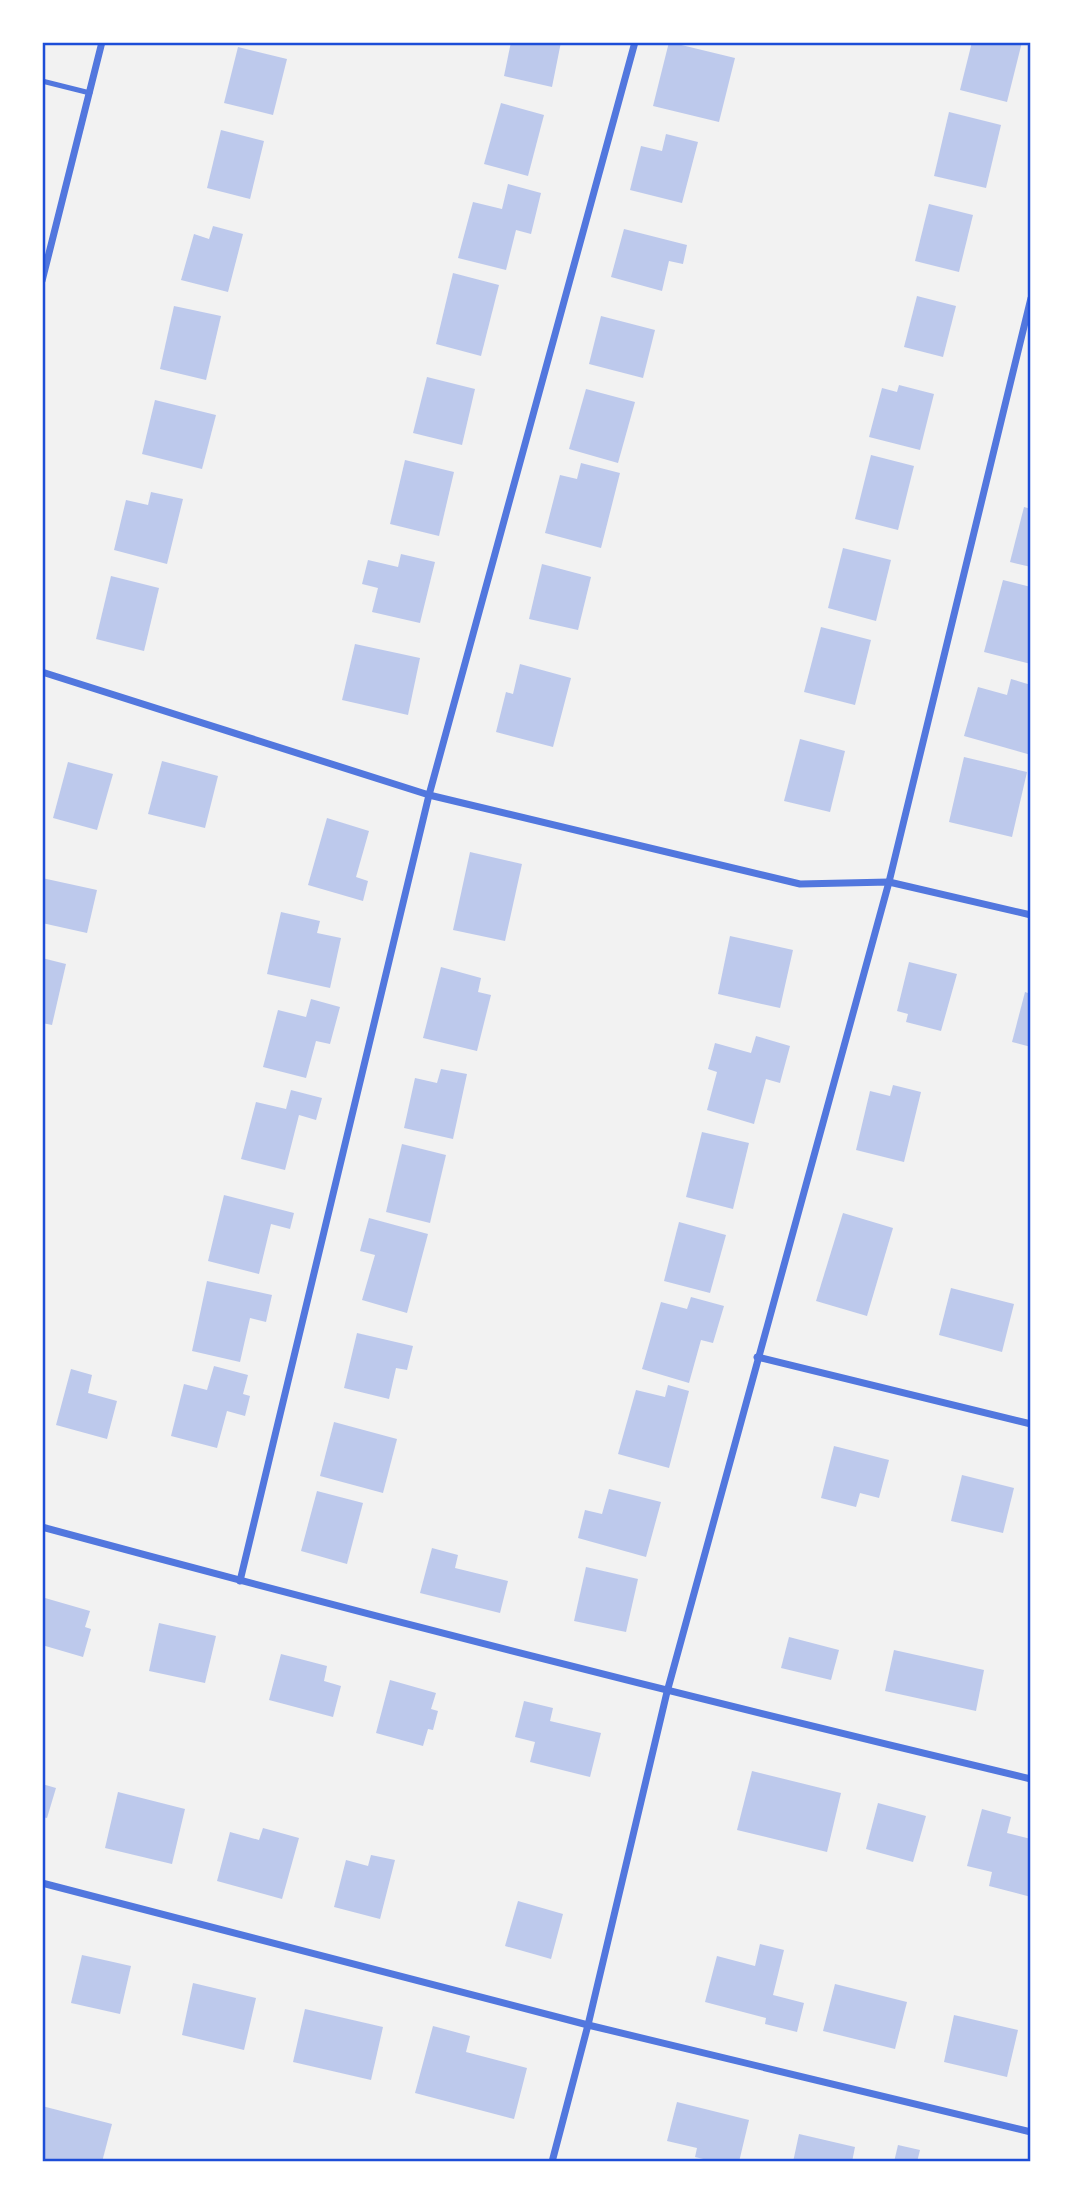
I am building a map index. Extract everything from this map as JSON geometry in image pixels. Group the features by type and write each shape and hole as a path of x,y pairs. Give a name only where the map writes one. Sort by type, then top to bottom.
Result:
{"street":[{"path":"42,281 102,42"},
{"path":"240,1581 429,795 635,42"},
{"path":"552,2162 588,2025 667,1692 889,882 1031,298"},
{"path":"42,672 429,795 800,884 889,882 1031,915"},
{"path":"757,1357 1031,1424"},
{"path":"42,1527 667,1692 1031,1779"},
{"path":"42,1884 588,2025 1031,2132"}],"lane":[{"path":"42,80 90,93"}],"building":[{"path":"511,42 561,42 552,87 504,76"},
{"path":"669,42 735,58 719,122 653,106"},
{"path":"972,42 1022,42 1007,102 960,90"},
{"path":"238,47 287,59 273,115 224,103"},
{"path":"501,103 544,115 528,176 484,164"},
{"path":"949,112 1001,125 986,188 934,176"},
{"path":"221,130 264,141 250,199 207,188"},
{"path":"666,134 698,142 682,203 630,190 641,146 662,151"},
{"path":"508,184 541,193 531,234 516,230 506,270 458,258 473,202 502,209"},
{"path":"929,204 973,215 959,272 915,261"},
{"path":"213,226 243,234 228,292 181,280 194,234 209,239"},
{"path":"624,229 687,245 683,264 669,261 662,291 611,277"},
{"path":"453,273 499,285 481,356 436,344"},
{"path":"917,296 956,306 943,357 904,347"},
{"path":"174,306 221,316 206,380 160,369"},
{"path":"601,316 655,330 643,378 589,364"},
{"path":"427,377 475,389 462,445 413,433"},
{"path":"899,385 934,394 920,450 869,437 882,388 897,392"},
{"path":"586,389 635,402 618,463 569,449"},
{"path":"155,400 216,415 202,469 142,454"},
{"path":"871,455 914,466 898,530 855,519"},
{"path":"405,460 454,472 439,536 390,524"},
{"path":"581,463 620,473 601,548 545,533 560,475 577,479"},
{"path":"151,492 183,499 167,564 114,550 126,500 148,505"},
{"path":"1024,507 1031,509 1031,567 1010,562"},
{"path":"843,548 891,560 876,621 828,608"},
{"path":"401,554 435,562 420,623 372,612 378,588 362,584 368,560 398,567"},
{"path":"542,564 591,577 578,630 529,619"},
{"path":"111,576 159,588 144,651 96,639"},
{"path":"1003,580 1031,587 1031,664 984,652"},
{"path":"821,627 871,640 855,705 804,692"},
{"path":"355,644 420,658 408,715 342,700"},
{"path":"520,664 571,678 553,747 496,732 506,692 513,694"},
{"path":"1011,679 1031,685 1031,755 964,736 978,687 1007,695"},
{"path":"800,739 845,751 830,812 784,801"},
{"path":"964,757 1027,772 1012,837 949,822"},
{"path":"162,761 218,776 205,828 148,814"},
{"path":"68,762 113,774 97,830 53,818"},
{"path":"327,818 369,831 356,877 368,881 363,901 308,885"},
{"path":"470,852 522,864 505,941 453,930"},
{"path":"42,878 97,890 87,933 42,923"},
{"path":"281,912 320,921 317,933 341,938 330,988 267,974"},
{"path":"730,936 793,950 780,1008 718,994"},
{"path":"42,958 66,964 52,1025 42,1023"},
{"path":"909,962 957,974 941,1031 906,1022 908,1014 897,1011"},
{"path":"441,967 481,978 478,992 491,995 477,1051 423,1038"},
{"path":"1025,992 1031,994 1031,1047 1012,1042"},
{"path":"311,999 340,1007 330,1044 316,1041 306,1078 263,1067 278,1010 306,1017"},
{"path":"756,1036 790,1046 780,1083 766,1079 754,1124 707,1110 717,1072 708,1069 715,1043 751,1053"},
{"path":"441,1069 467,1074 453,1139 404,1128 415,1078 437,1083"},
{"path":"893,1085 921,1092 904,1162 856,1150 870,1091 890,1096"},
{"path":"291,1090 322,1098 316,1120 299,1115 285,1170 241,1159 256,1102 286,1109"},
{"path":"702,1132 749,1143 733,1209 686,1197"},
{"path":"402,1144 446,1155 430,1223 386,1212"},
{"path":"224,1195 294,1213 290,1229 271,1224 259,1274 208,1261"},
{"path":"843,1213 893,1228 867,1316 816,1301"},
{"path":"369,1218 428,1234 407,1313 362,1300 375,1255 360,1251"},
{"path":"679,1222 726,1235 710,1293 664,1281"},
{"path":"207,1281 272,1295 266,1322 250,1318 240,1362 192,1351"},
{"path":"951,1288 1014,1304 1002,1352 939,1335"},
{"path":"691,1297 724,1306 713,1343 701,1340 689,1383 642,1369 661,1302 687,1309"},
{"path":"357,1333 413,1346 407,1370 396,1368 389,1399 344,1388"},
{"path":"214,1366 248,1375 243,1394 250,1396 245,1416 227,1411 217,1448 171,1436 184,1384 207,1390"},
{"path":"71,1369 92,1375 88,1393 117,1401 107,1439 56,1425"},
{"path":"668,1385 689,1391 669,1468 618,1454 636,1390 665,1397"},
{"path":"334,1422 397,1439 383,1493 320,1476"},
{"path":"834,1446 889,1460 879,1498 860,1493 856,1507 821,1498"},
{"path":"962,1475 1014,1488 1003,1533 951,1521"},
{"path":"609,1489 661,1502 646,1557 578,1538 585,1510 602,1514"},
{"path":"317,1491 363,1503 347,1564 301,1551"},
{"path":"432,1548 458,1555 455,1568 508,1581 500,1613 420,1593"},
{"path":"586,1567 638,1579 626,1632 574,1621"},
{"path":"45,1598 90,1611 85,1627 91,1629 83,1657 42,1645 42,1610"},
{"path":"159,1623 216,1636 205,1683 149,1671"},
{"path":"789,1637 839,1650 831,1680 781,1668"},
{"path":"894,1650 984,1670 976,1711 885,1691"},
{"path":"281,1654 327,1666 324,1681 341,1686 333,1717 269,1700"},
{"path":"390,1680 436,1693 431,1709 438,1711 433,1730 428,1729 423,1746 376,1733"},
{"path":"524,1701 553,1708 550,1721 601,1733 590,1777 530,1762 535,1742 515,1737"},
{"path":"752,1771 841,1793 827,1852 737,1830"},
{"path":"42,1784 56,1788 47,1818 42,1817"},
{"path":"118,1792 185,1809 172,1864 105,1848"},
{"path":"878,1803 926,1816 913,1862 866,1849"},
{"path":"982,1809 1011,1817 1007,1833 1031,1839 1031,1897 989,1886 992,1872 967,1866"},
{"path":"263,1828 299,1838 282,1899 217,1881 230,1832 259,1840"},
{"path":"371,1855 395,1860 380,1919 334,1907 346,1860 368,1866"},
{"path":"518,1901 563,1914 551,1959 505,1946"},
{"path":"760,1944 784,1950 773,1995 804,2003 797,2032 765,2024 766,2018 705,2002 717,1956 755,1966"},
{"path":"82,1955 131,1966 120,2014 71,2003"},
{"path":"193,1983 256,1998 244,2050 182,2035"},
{"path":"835,1984 907,2002 895,2049 823,2031"},
{"path":"305,2009 383,2027 371,2080 293,2062"},
{"path":"954,2015 1018,2030 1007,2077 944,2062"},
{"path":"433,2026 470,2036 466,2052 527,2068 514,2119 415,2093"},
{"path":"677,2102 749,2120 739,2162 716,2162 695,2157 697,2148 667,2141"},
{"path":"42,2106 112,2124 102,2162 42,2162"},
{"path":"799,2134 855,2147 852,2162 793,2162"},
{"path":"898,2145 920,2150 917,2162 894,2162"}]}
